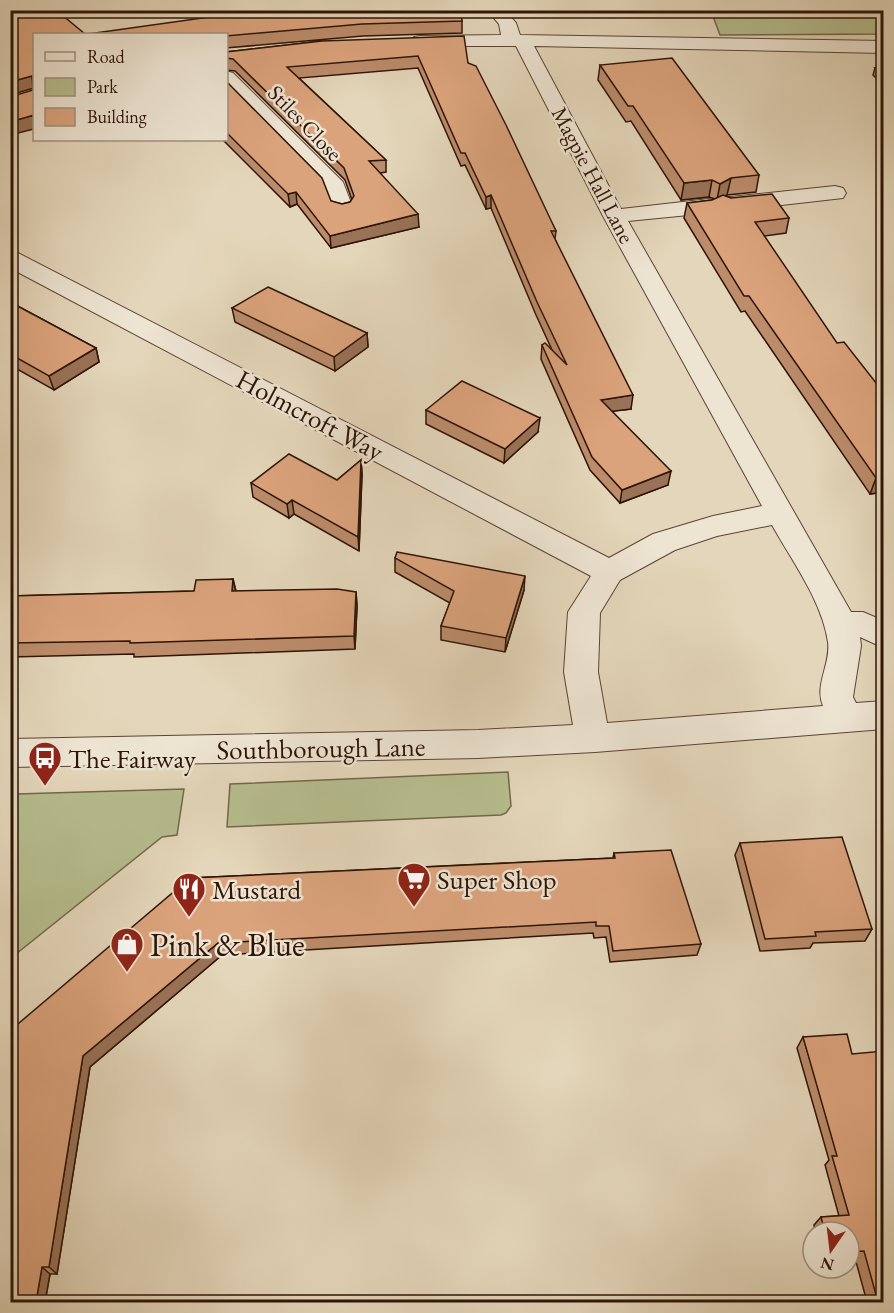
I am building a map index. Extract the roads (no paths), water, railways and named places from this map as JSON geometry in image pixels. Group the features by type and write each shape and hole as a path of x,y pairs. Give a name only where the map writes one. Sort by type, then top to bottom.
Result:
{"street":[{"name":"Magpie Hall Lane","path":"495,10 511,29 514,40 830,601 841,624 845,646 836,697 844,717"},
{"path":"405,42 514,40 884,47"},
{"name":"Stiles Close","path":"228,79 334,187 342,208"},
{"path":"614,216 835,193"},
{"name":"Holmcroft Way","path":"10,258 609,572"},
{"path":"595,738 588,717 581,672 584,612 609,572 664,542 713,526 779,513"},
{"path":"841,624 863,624 884,636"},
{"name":"Southborough Lane","path":"10,753 458,745 595,738 884,715"}],"place":[{"name":"The Fairway","path":"45,787"},
{"name":"Super Shop","path":"414,908"},
{"name":"Mustard","path":"189,918"},
{"name":"Pink & Blue","path":"127,973"}]}
